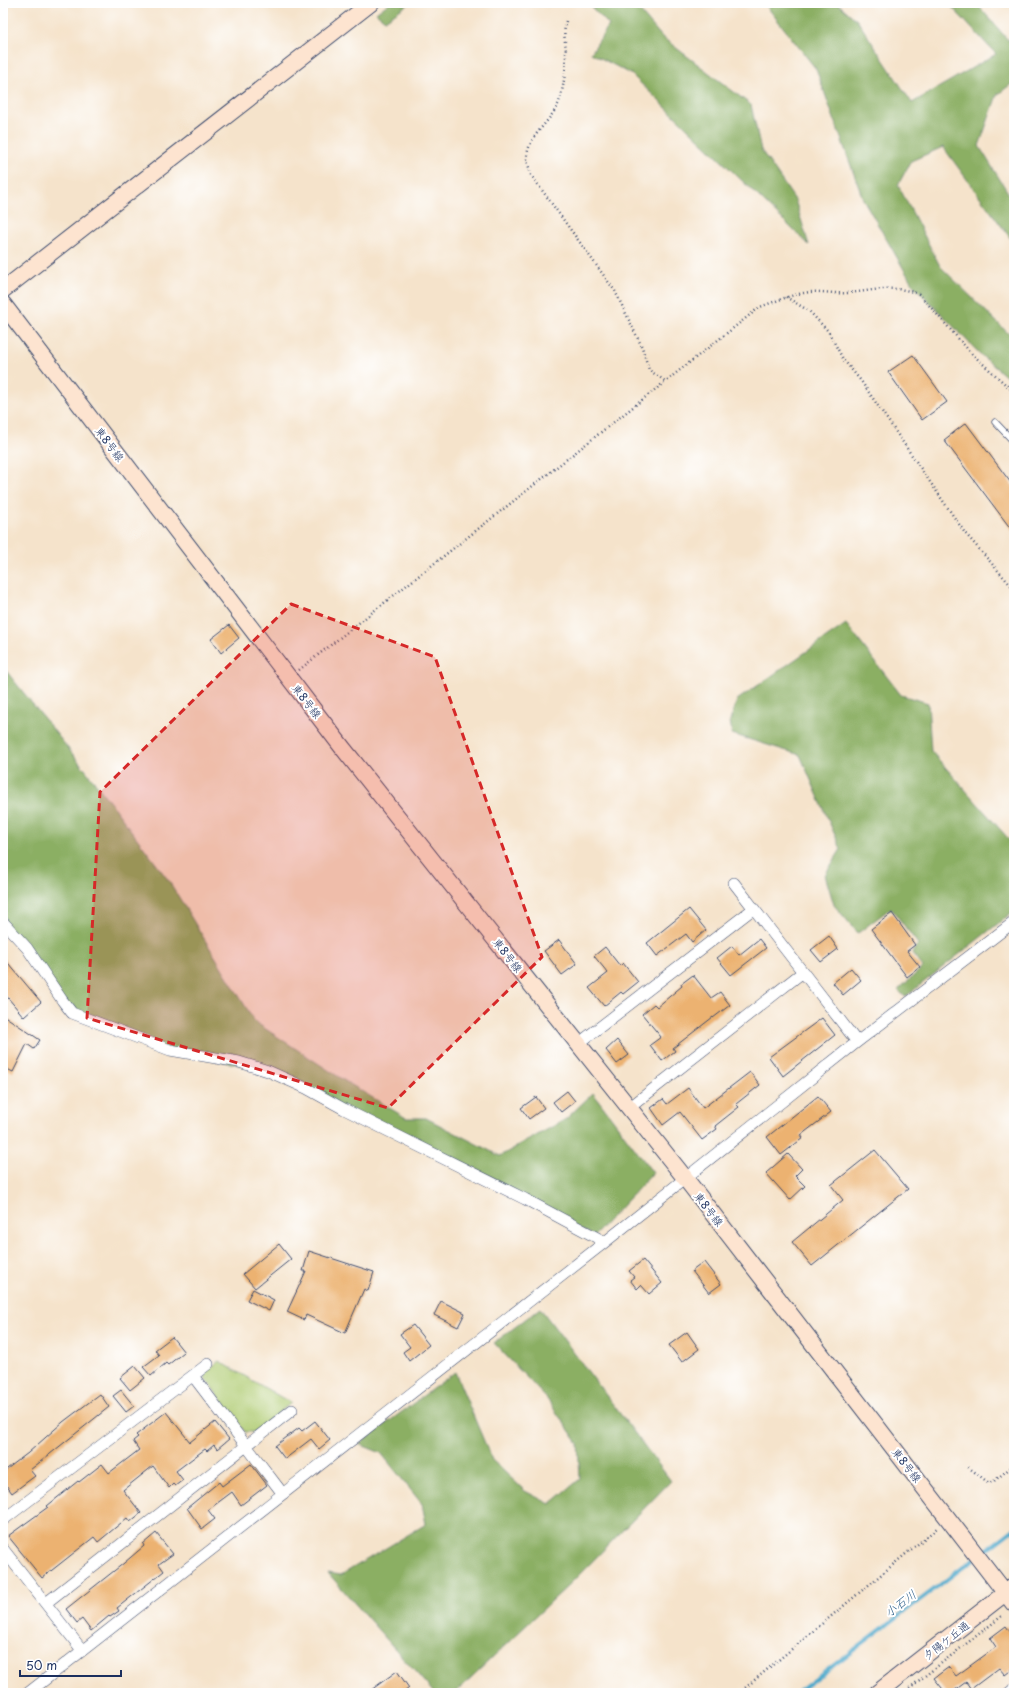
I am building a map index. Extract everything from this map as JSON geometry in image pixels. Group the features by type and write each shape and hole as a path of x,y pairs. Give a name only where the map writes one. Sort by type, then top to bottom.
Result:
{"street":[{"path":"3,290 371,3"},
{"name":"東8号線","path":"3,304 290,678 685,1178 989,1571 1011,1595"},
{"path":"734,883 857,1042"},
{"path":"578,1044 753,909"},
{"path":"3,922 27,948 72,1013 170,1050 239,1062 268,1071 306,1088 344,1109 605,1242"},
{"path":"28,1693 605,1242 857,1042 1014,922"},
{"path":"630,1108 803,972"},
{"path":"3,1520 208,1364"},
{"path":"193,1376 283,1494"},
{"path":"46,1603 292,1410"},
{"path":"3,1549 82,1650"},
{"name":"夕陽ケ丘通","path":"877,1693 1011,1595"},
{"path":"1009,1693 1014,1689"}],"lane":[{"path":"995,422 1014,442"}],"path":[{"path":"566,21 563,32 566,51 564,84 558,103 549,119 532,139 527,160 532,175 615,291 642,348 649,370 665,381"},
{"path":"290,678 760,307 786,297 811,292 846,293 893,288 908,290 919,294 972,354 1014,392"},
{"path":"786,297 809,311 828,331 843,360 861,381 965,533 1014,589"},
{"path":"968,1467 984,1481 989,1483 1014,1466"},
{"path":"739,1693 952,1523"}],"highlighted area":[{"path":"291,604 435,657 542,957 388,1108 87,1018 100,792"}],"green space":[{"path":"389,3 410,3 385,20 376,13"},
{"path":"587,3 633,3 662,37 751,105 761,150 795,200 809,245 631,74 591,53 609,25"},
{"path":"764,3 837,3 857,20 912,103 996,54 948,3 976,3 1008,40 1014,36 1014,82 997,95 979,146 1014,202 1014,243 943,147 911,161 898,185 940,266 1014,339 1014,383 982,356 913,285 863,199 816,69"},
{"path":"846,624 901,695 928,703 931,751 1014,845 1014,911 905,997 898,990 923,967 912,953 918,944 891,908 858,933 834,905 825,875 841,849 800,755 732,734 730,721 737,700"},
{"path":"3,667 91,777 169,881 255,1022 345,1081 406,1118 426,1118 500,1156 566,1119 593,1093 653,1173 594,1236 268,1071 170,1050 72,1013 3,922"},
{"path":"540,1308 671,1481 574,1580 455,1693 434,1693 328,1573 341,1575 426,1524 422,1504 381,1453 359,1444 455,1372 492,1460 525,1491 550,1504 580,1479 578,1443 547,1399 494,1343"},
{"path":"219,1361 291,1403 254,1432 245,1432 205,1378 205,1372"}],"building":[{"path":"913,355 947,402 922,420 888,372"},
{"path":"966,423 1014,487 1014,533 944,440"},
{"path":"229,625 239,638 221,653 211,639"},
{"path":"689,909 706,930 692,942 686,934 657,956 647,943"},
{"path":"892,913 915,945 907,951 920,967 907,977 871,929"},
{"path":"829,936 838,949 821,962 811,950"},
{"path":"759,939 766,948 731,975 717,958 732,946 739,955"},
{"path":"559,940 577,964 562,975 544,951"},
{"path":"605,947 620,966 623,963 638,982 623,994 621,992 604,1006 589,988 608,973 594,956"},
{"path":"3,957 41,1002 24,1017 3,992"},
{"path":"851,968 861,980 843,995 833,983"},
{"path":"693,975 711,998 720,992 730,1005 673,1048 675,1051 662,1061 650,1045 661,1037 642,1014 654,1004 657,1007 682,986 681,984"},
{"path":"3,1015 40,1040 34,1049 27,1044 13,1072 3,1067"},
{"path":"822,1018 835,1035 783,1076 769,1057"},
{"path":"617,1040 629,1055 617,1064 606,1050"},
{"path":"750,1072 760,1085 736,1104 739,1107 715,1126 717,1129 702,1140 680,1112 663,1125 651,1108 663,1099 667,1104 688,1088 703,1108"},
{"path":"567,1091 575,1101 561,1112 553,1102"},
{"path":"818,1096 831,1112 801,1135 803,1138 781,1155 767,1137"},
{"path":"536,1097 544,1108 529,1119 521,1108"},
{"path":"875,1150 908,1189 812,1266 792,1242 843,1200 831,1185"},
{"path":"788,1154 802,1169 795,1176 805,1186 790,1200 766,1173"},
{"path":"279,1244 291,1259 255,1288 243,1274"},
{"path":"309,1251 374,1272 368,1291 364,1289 345,1333 306,1315 304,1320 287,1312 306,1271 303,1271"},
{"path":"643,1260 662,1283 649,1294 641,1285 637,1289 630,1280 634,1277 629,1271"},
{"path":"704,1262 721,1284 709,1293 692,1271"},
{"path":"253,1289 274,1300 269,1311 247,1300"},
{"path":"441,1301 465,1313 458,1327 434,1315"},
{"path":"413,1325 429,1345 409,1361 403,1352 410,1347 400,1334"},
{"path":"687,1332 699,1349 682,1362 669,1345"},
{"path":"172,1337 184,1352 168,1365 166,1363 151,1376 143,1367 159,1355 155,1350"},
{"path":"135,1366 145,1378 130,1390 120,1378"},
{"path":"121,1390 134,1406 126,1412 113,1396"},
{"path":"100,1394 109,1407 30,1470 35,1476 12,1493 3,1481 3,1472 28,1453 63,1422"},
{"path":"166,1412 190,1442 215,1422 229,1439 217,1449 214,1445 207,1451 205,1449 176,1471 183,1480 175,1486 173,1484 169,1488 153,1466 123,1490 141,1513 130,1522 127,1518 98,1542 94,1537 42,1578 8,1536 48,1507 47,1506 78,1481 79,1482 102,1464 109,1473 139,1450 133,1441 138,1437 136,1435"},
{"path":"315,1421 330,1440 319,1449 311,1439 285,1459 275,1446 299,1428 302,1431"},
{"path":"251,1464 267,1485 241,1505 232,1492 208,1510 215,1519 202,1529 187,1508 219,1482 222,1486"},
{"path":"156,1533 173,1554 159,1564 164,1571 117,1608 119,1611 110,1617 109,1616 91,1631 82,1619 77,1623 66,1609 124,1563 144,1546 143,1544"},
{"path":"1006,1626 1014,1637 1014,1668 1005,1675 999,1668 971,1689 966,1682 951,1693 946,1693 934,1678 949,1667 956,1676 996,1647 990,1638"},
{"path":"397,1671 409,1688 403,1693 367,1693"}],"waterway":[{"name":"小石川","path":"980,1555 1014,1529"},
{"name":"小石川","path":"797,1693 974,1559"}]}
